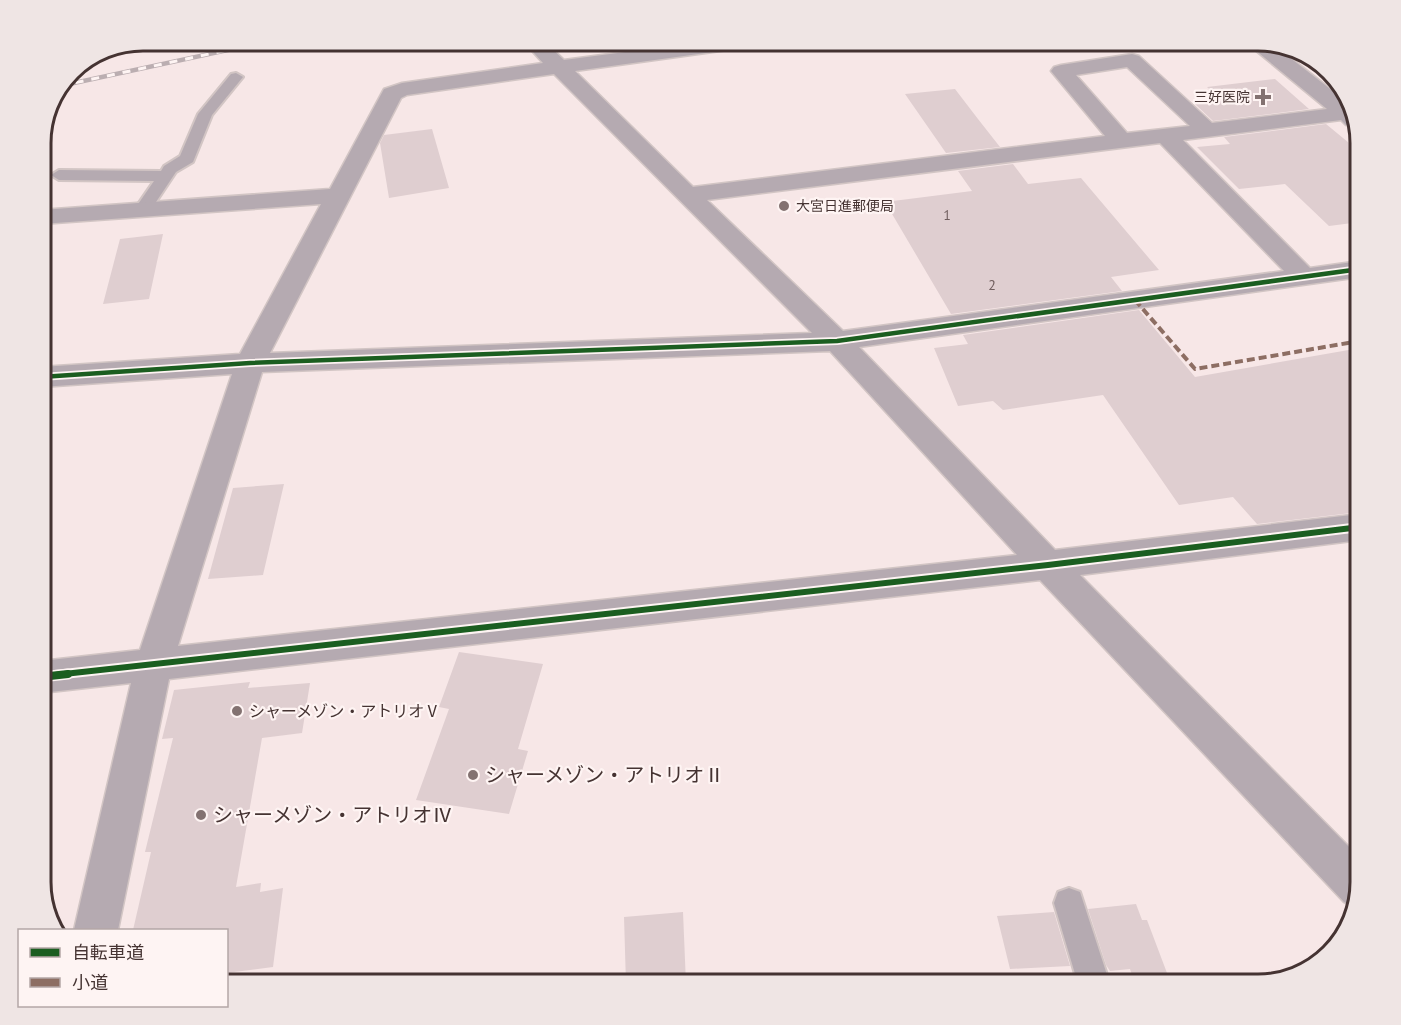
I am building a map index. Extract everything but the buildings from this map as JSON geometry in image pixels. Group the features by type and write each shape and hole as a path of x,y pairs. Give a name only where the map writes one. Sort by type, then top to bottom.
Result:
{"street":[{"path":"544,51 622,132 837,341 1048,565 1350,878"},
{"path":"96,929 154,663 250,363 392,94 402,90 672,51"},
{"path":"1272,52 1343,108"},
{"path":"1121,141 1061,71 1132,60 1207,130"},
{"path":"689,195 1164,135 1345,116"},
{"path":"1164,135 1304,277"},
{"path":"51,217 338,196"},
{"path":"51,376 250,363 837,341 1350,270"},
{"path":"51,676 1048,565 1350,528"}],"lane":[{"path":"142,210 170,169 187,159 205,114 236,77"},
{"path":"59,176 165,176"},
{"path":"1069,903 1091,974"}],"railway":[{"path":"74,83 223,51"}],"marked path":[{"path":"1135,300 1195,369 1350,343"}],"cycle path":[{"path":"51,376 250,363 837,341 1350,270"},
{"path":"51,676 1048,565 1350,528"}],"place":[{"name":"三好医院","path":"1263,97"},
{"name":"大宮日進郵便局","path":"784,206"},
{"name":"シャーメゾン・アトリオⅤ","path":"237,711"},
{"name":"シャーメゾン・アトリオⅡ","path":"473,775"},
{"name":"シャーメゾン・アトリオⅣ","path":"201,815"}]}
